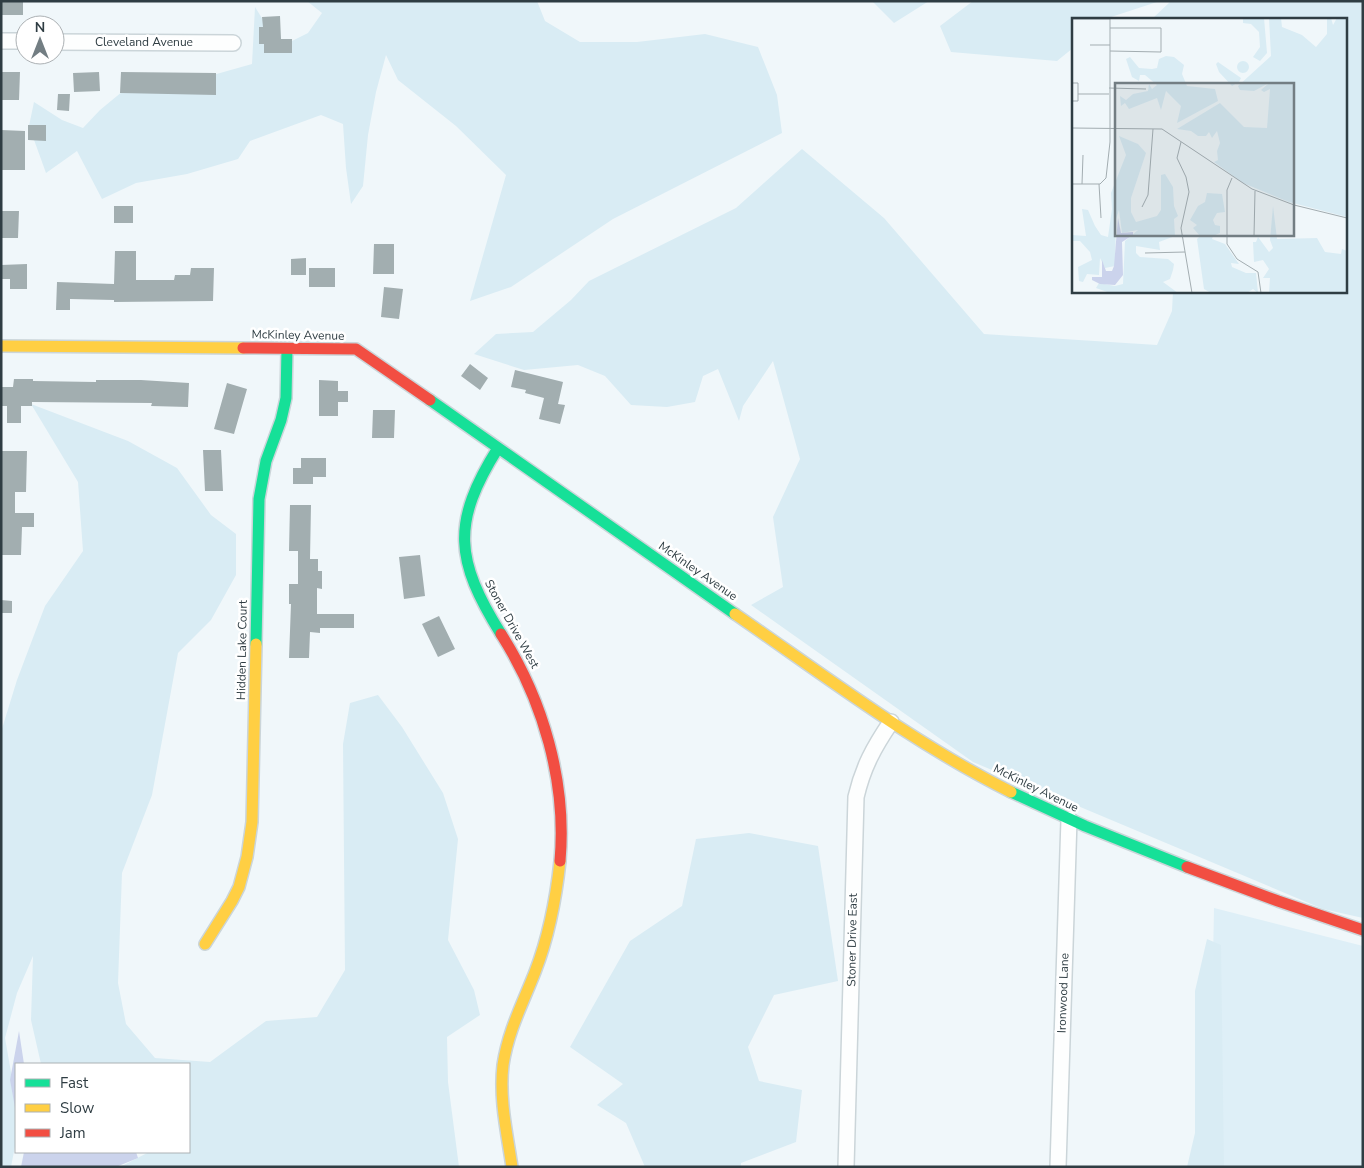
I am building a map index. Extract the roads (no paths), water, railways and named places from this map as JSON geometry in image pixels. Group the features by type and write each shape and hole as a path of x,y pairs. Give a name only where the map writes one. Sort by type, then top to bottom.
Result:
{"street":[{"path":"1,41 15,42"},
{"name":"Cleveland Avenue","path":"65,42 233,43"},
{"name":"McKinley Avenue","path":"1,346 356,350 891,722 990,782 1069,819 1220,881 1363,930"},
{"name":"Hidden Lake Court","path":"205,944 221,923 234,900 244,876 250,850 259,499 266,461 281,420 286,398 287,349"},
{"name":"Stoner Drive West","path":"498,448 477,482 470,501 465,523 468,568 481,600 524,672 541,715 551,750 556,778 560,828 555,901 536,972 512,1027 502,1076 502,1104 512,1167"},
{"name":"Stoner Drive East","path":"846,1167 856,797 867,759 891,722"},
{"name":"Ironwood Lane","path":"1058,1167 1069,819"}],"water":[{"path":"19,1031 24,1063 15,1063 15,1108 10,1080"},
{"path":"24,1153 136,1153 138,1158 116,1167 21,1167"}]}
